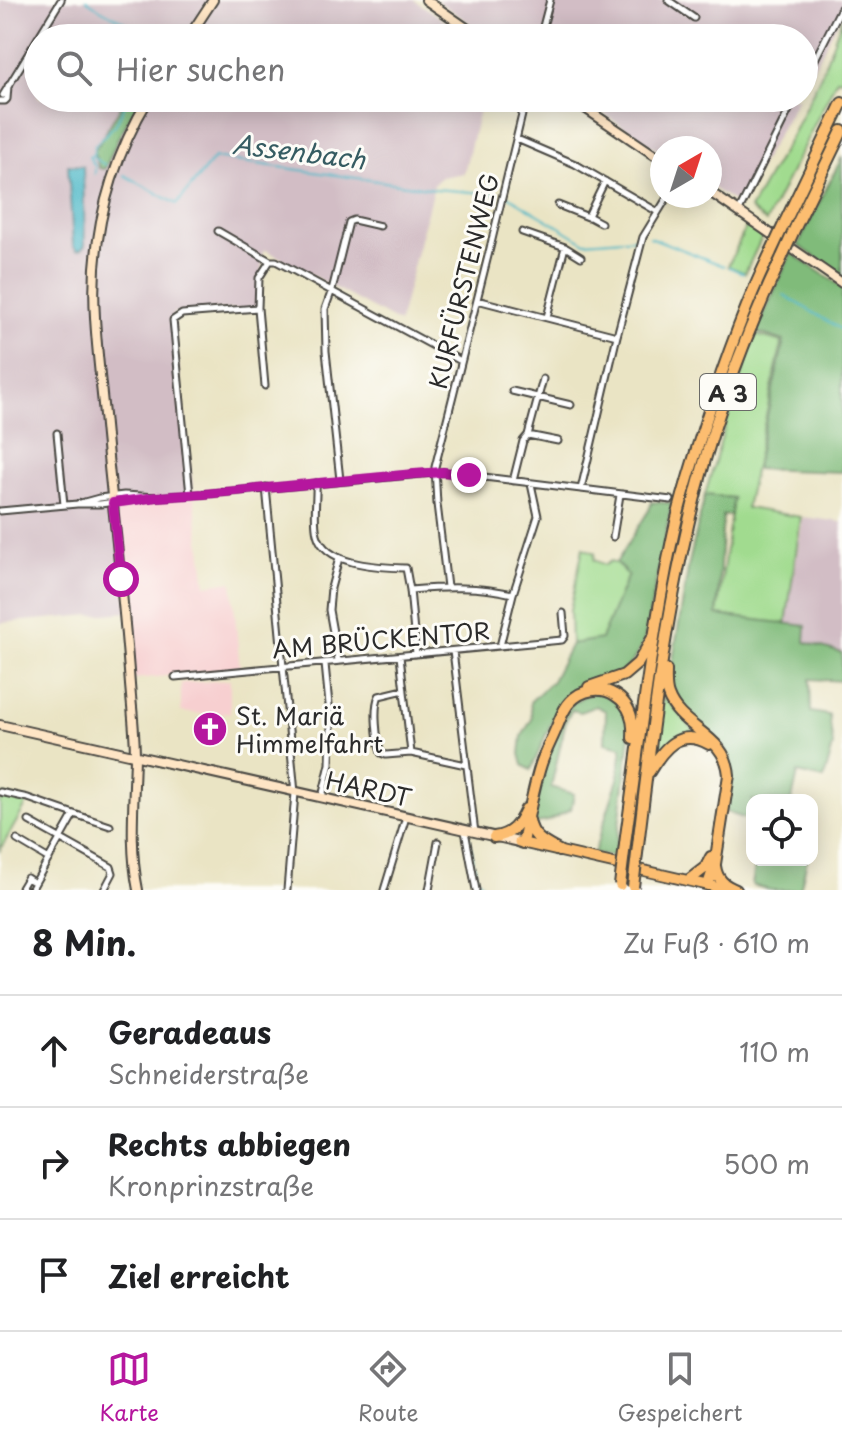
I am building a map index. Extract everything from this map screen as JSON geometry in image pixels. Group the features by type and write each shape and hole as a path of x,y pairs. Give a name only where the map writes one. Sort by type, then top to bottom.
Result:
{"highway":[{"name":"A 3","path":"633,888 671,541 683,495 728,352 755,284 842,103"},
{"name":"A 3","path":"620,888 635,773 660,636 695,498 740,355 766,289 842,131"},
{"path":"521,843 537,766 568,699 580,690 624,675 638,663 647,645 660,636 666,685 672,704 718,746 728,765 729,775 708,885"},
{"path":"494,837 512,831 527,814 541,765 564,712 571,701 582,693 595,689 608,690 621,698 631,712 635,773"},
{"path":"646,777 665,749 680,739 697,738 716,748 726,766 726,774 713,860 720,881 736,890"},
{"path":"527,814 536,837 559,851"},
{"path":"689,880 713,860"}],"main road":[{"path":"197,24 213,0"},
{"path":"426,0 461,24"},
{"path":"138,890 132,831 135,756 130,681 95,315 97,241 105,200 113,172 141,112"},
{"path":"591,112 650,152"},
{"path":"722,200 842,283"},
{"name":"HARDT","path":"0,725 729,890"}],"street":[{"path":"46,24 61,0"},
{"path":"544,24 550,0"},
{"path":"668,0 694,18"},
{"path":"818,53 841,8"},
{"path":"1,95 24,59"},
{"name":"KURFÜRSTENWEG","path":"447,587 436,473 523,112"},
{"path":"738,211 788,112"},
{"path":"517,139 575,164 658,212"},
{"path":"588,216 605,181"},
{"path":"558,205 601,223"},
{"path":"581,489 643,237 660,208"},
{"path":"340,481 326,351 325,309 349,222 354,220 380,226"},
{"path":"218,231 461,361"},
{"path":"522,232 565,247 581,257"},
{"path":"547,317 565,247"},
{"path":"265,386 258,308 259,278 270,261"},
{"path":"477,300 617,336"},
{"path":"190,495 173,320 182,314 258,308"},
{"path":"513,481 543,379"},
{"path":"512,391 571,405"},
{"path":"57,433 64,505"},
{"path":"528,435 558,441"},
{"path":"0,511 436,473 671,500"},
{"path":"316,483 316,531 325,549 338,562 406,568 416,654"},
{"path":"500,646 538,516 531,484"},
{"path":"266,487 295,793 287,890"},
{"path":"613,537 620,495"},
{"path":"338,562 329,610 338,660"},
{"path":"410,590 447,587 489,589 513,594"},
{"name":"AM BRÜCKENTOR","path":"175,677 562,640 565,636 563,613"},
{"path":"453,651 476,890"},
{"path":"400,656 411,753"},
{"path":"322,798 330,764 331,725 325,664"},
{"path":"404,690 379,696 375,702 381,753 411,753 466,765"},
{"path":"0,792 28,798 110,826"},
{"path":"32,888 74,814"},
{"path":"384,890 406,817"},
{"path":"29,821 113,869 106,888"},
{"path":"17,840 49,859"},
{"path":"429,890 438,842"}],"shaded area":[{"path":"0,0 414,0 450,24 24,24 24,112 479,112 464,173 441,177 434,184 399,323 264,249 257,308 173,313 194,496 115,500 127,612 0,623"},
{"path":"436,0 842,0 842,13 818,60 818,24 471,24"},
{"path":"602,112 790,112 740,202 734,202 722,194 722,136 650,136 650,145"},
{"path":"194,496 206,585 232,581 240,669 134,679 115,500"},
{"path":"803,517 842,522 842,653 805,642 805,626 786,624"},
{"path":"230,680 230,713 223,712 223,716 181,712 181,683"}],"green space":[{"path":"842,18 842,80 837,79 766,222 750,209 803,112 818,112 818,80"},
{"path":"118,112 133,112 105,169 99,168 94,152"},
{"path":"842,157 842,276 798,245"},
{"path":"750,224 764,233 745,273 728,266"},
{"path":"791,253 842,287 842,472 755,469 784,341 756,332"},
{"path":"756,335 782,342 746,508 801,517 786,624 717,615 733,498 705,495"},
{"path":"705,495 733,498 731,516 723,515 717,615 806,626 805,642 842,653 842,681 810,679 811,712 829,715 833,746 824,779 798,773 793,794 746,794 746,819 726,812 730,767 724,747 687,717 676,704 669,684 689,563"},
{"path":"652,502 672,503 644,641 626,668 567,698 552,722 531,770 523,765 520,754 522,736 532,719 530,702 552,681 571,644 601,639 628,575 616,563"},
{"path":"583,548 595,553 594,560 605,565 611,561 616,563 628,575 601,640 571,644 570,610"},
{"path":"597,692 620,704 627,713 631,728 615,857 594,853 618,779 622,747 605,743 606,711 596,706 580,712 572,710 566,720 551,787 574,794 571,809 548,821 531,824 544,767 566,713 573,703"},
{"path":"663,698 697,734 656,755"},
{"path":"0,794 29,800 0,850"},
{"path":"755,866 806,866 800,890 770,890 752,885"}],"water":[{"path":"68,165 83,166 85,245 77,250 73,245"}],"waterway":[{"name":"Assenbach","path":"86,0 127,24"},
{"name":"Assenbach","path":"105,165 94,158 95,145 116,124 122,112"},
{"path":"93,155 89,157 95,166 95,174"},
{"name":"Assenbach","path":"124,175 177,204 214,158 435,189 497,194"},
{"name":"Assenbach","path":"508,196 584,242 637,238"},
{"name":"Assenbach","path":"650,237 724,266"},
{"name":"Assenbach","path":"729,267 743,273"},
{"name":"Assenbach","path":"784,295 842,330"},
{"path":"469,838 473,860"},
{"path":"474,864 476,877 487,890"}],"place":[{"name":"St. Mariä Himmelfahrt","path":"210,729"}],"route":[{"path":"121,579 113,503 414,474 443,472 469,475"}]}
